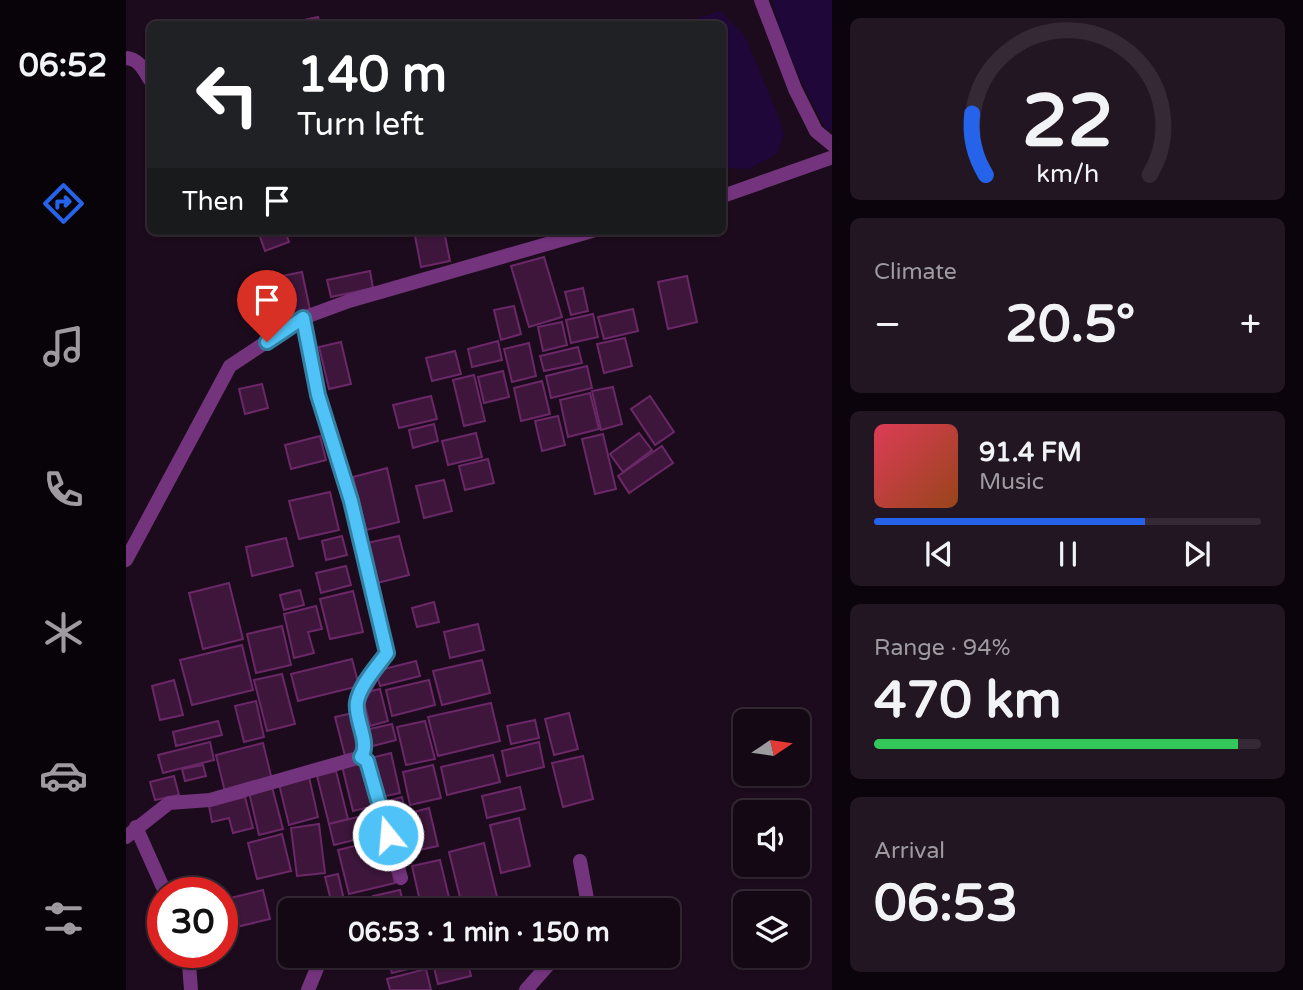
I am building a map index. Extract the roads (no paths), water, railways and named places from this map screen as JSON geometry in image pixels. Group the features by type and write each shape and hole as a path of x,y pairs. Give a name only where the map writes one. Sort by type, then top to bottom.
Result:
{"street":[{"path":"761,0 795,89 816,131 832,145"},
{"path":"126,58 132,58 140,64 147,75"},
{"path":"726,195 832,157"},
{"path":"126,561 230,366 303,318 361,297 578,235"},
{"path":"303,318 318,395 351,501 387,653 357,702 365,747 361,757"},
{"path":"156,877 131,832 169,803 210,800 361,757 367,761 401,878"},
{"path":"580,861 587,898"},
{"path":"189,968 191,990"},
{"path":"308,990 317,968"},
{"path":"526,990 545,968"}]}
